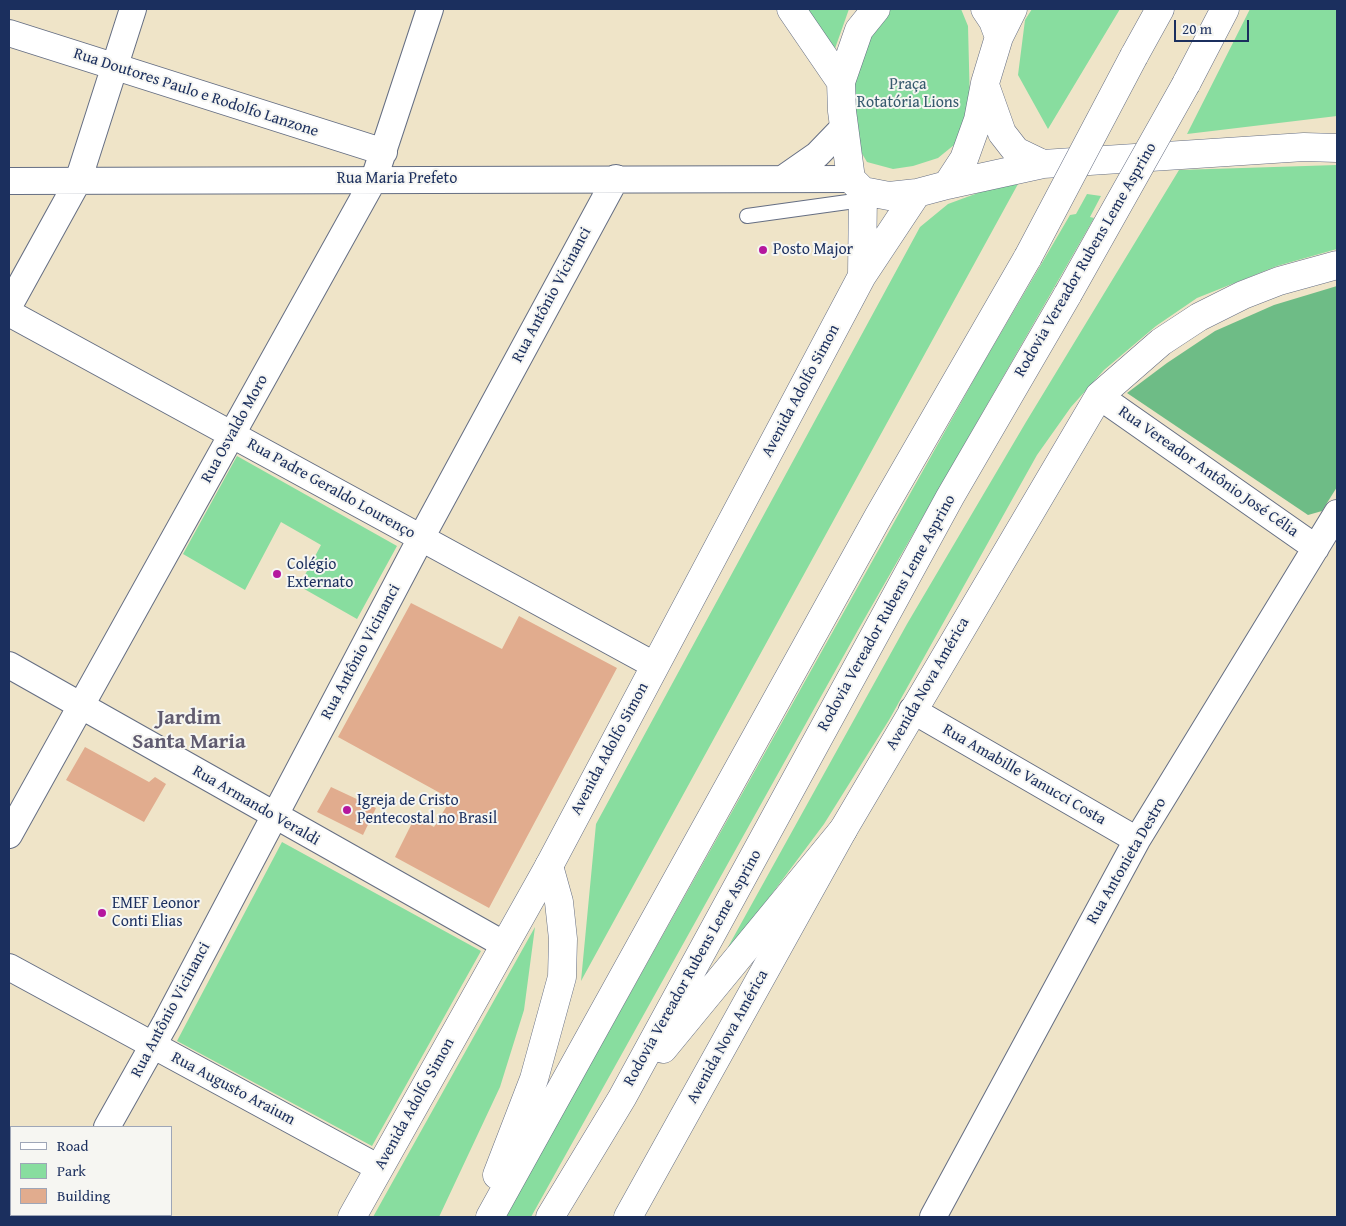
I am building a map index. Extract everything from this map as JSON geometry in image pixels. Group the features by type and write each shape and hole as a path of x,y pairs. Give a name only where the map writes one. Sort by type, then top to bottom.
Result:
{"main road":[{"path":"791,9 841,82"},
{"path":"841,82 859,30 876,9"},
{"path":"985,9 993,21 999,37"},
{"path":"947,185 964,159 972,142 984,83 999,37 1014,9"},
{"path":"490,1217 878,517 1028,256 1160,9"},
{"name":"Rodovia Vereador Rubens Leme Asprino","path":"550,1217 622,1098 950,497 1068,294 1226,9"},
{"name":"Avenida Adolfo Simon","path":"841,82 844,127 859,190 862,276"},
{"path":"984,83 1002,133 1016,151 1043,164"},
{"path":"1304,147 1337,139"},
{"path":"859,190 889,196 917,193 1043,164 1304,147 1337,148"},
{"name":"Avenida Adolfo Simon","path":"352,1217 549,866 862,276 917,193"},
{"name":"Avenida Nova América","path":"628,1217 843,830 912,710 1099,396 1161,342 1199,317 1243,295 1279,281 1337,266"},
{"path":"622,1098 843,830"},
{"path":"481,1217 534,1080 554,1013 562,977 563,939 560,911 549,866"}],"street":[{"path":"9,306 78,181 133,9"},
{"name":"Rua Osvaldo Moro","path":"9,835 374,179 430,9"},
{"name":"Rua Doutores Paulo e Rodolfo Lanzone","path":"9,33 384,152"},
{"path":"784,178 818,155 844,127"},
{"name":"Rua Antônio Vicinanci","path":"108,1126 153,1045 421,538 616,178"},
{"name":"Rua Maria Prefeto","path":"9,181 784,178 859,190"},
{"name":"Rua Padre Geraldo Lourenço","path":"9,313 654,665"},
{"name":"Rua Vereador Antônio José Célia","path":"1099,396 1316,548"},
{"name":"Rua Antonieta Destro","path":"933,1217 1137,840 1337,513"},
{"name":"Rua Armando Veraldi","path":"9,665 274,817 505,945"},
{"name":"Rua Amabille Vanucci Costa","path":"912,710 1137,840"},
{"name":"Rua Augusto Araium","path":"9,967 379,1168"}],"lane":[{"path":"747,216 859,190"}],"green space":[{"path":"805,9 849,9 832,57"},
{"name":"Praça Rotatória Lions","path":"884,9 961,9 968,26 970,105 954,145 938,158 913,166 893,169 867,162 854,140 847,109 865,31"},
{"path":"1032,9 1120,9 1048,129 1018,75 1025,20"},
{"path":"1250,9 1337,9 1337,116 1187,134"},
{"path":"1337,165 1337,249 1277,266 1197,298 1156,326 1104,370 1071,407 1037,455 889,720 824,824 733,946 728,947 907,624 1026,422 1179,170"},
{"path":"1018,184 581,981 596,824 920,227 948,204 986,190"},
{"path":"1087,194 1101,196 1090,217 1094,218 858,630 531,1217 505,1217 981,367 1070,215 1076,214"},
{"path":"1337,286 1337,487 1322,511 1308,515 1127,393 1215,331 1274,305"},
{"path":"237,456 397,546 357,619 299,586 321,545 281,522 245,590 183,554"},
{"path":"282,842 481,951 372,1146 177,1041"},
{"path":"535,927 524,1010 500,1087 439,1217 373,1217"}],"building":[{"path":"411,603 502,649 519,616 617,668 489,908 395,857 415,817 434,827 451,799 338,737"},
{"path":"85,747 149,782 155,777 166,784 144,822 66,780"},
{"name":"Igreja de Cristo Pentecostal no Brasil","path":"331,787 376,808 363,835 317,812"}],"place":[{"name":"Posto Major","path":"763,250"},
{"name":"Colégio Externato","path":"277,574"},
{"name":"Igreja de Cristo Pentecostal no Brasil","path":"347,810"},
{"name":"EMEF Leonor Conti Elias","path":"102,913"}],"district":[{"name":"Jardim Santa Maria","path":"189,731"}]}
